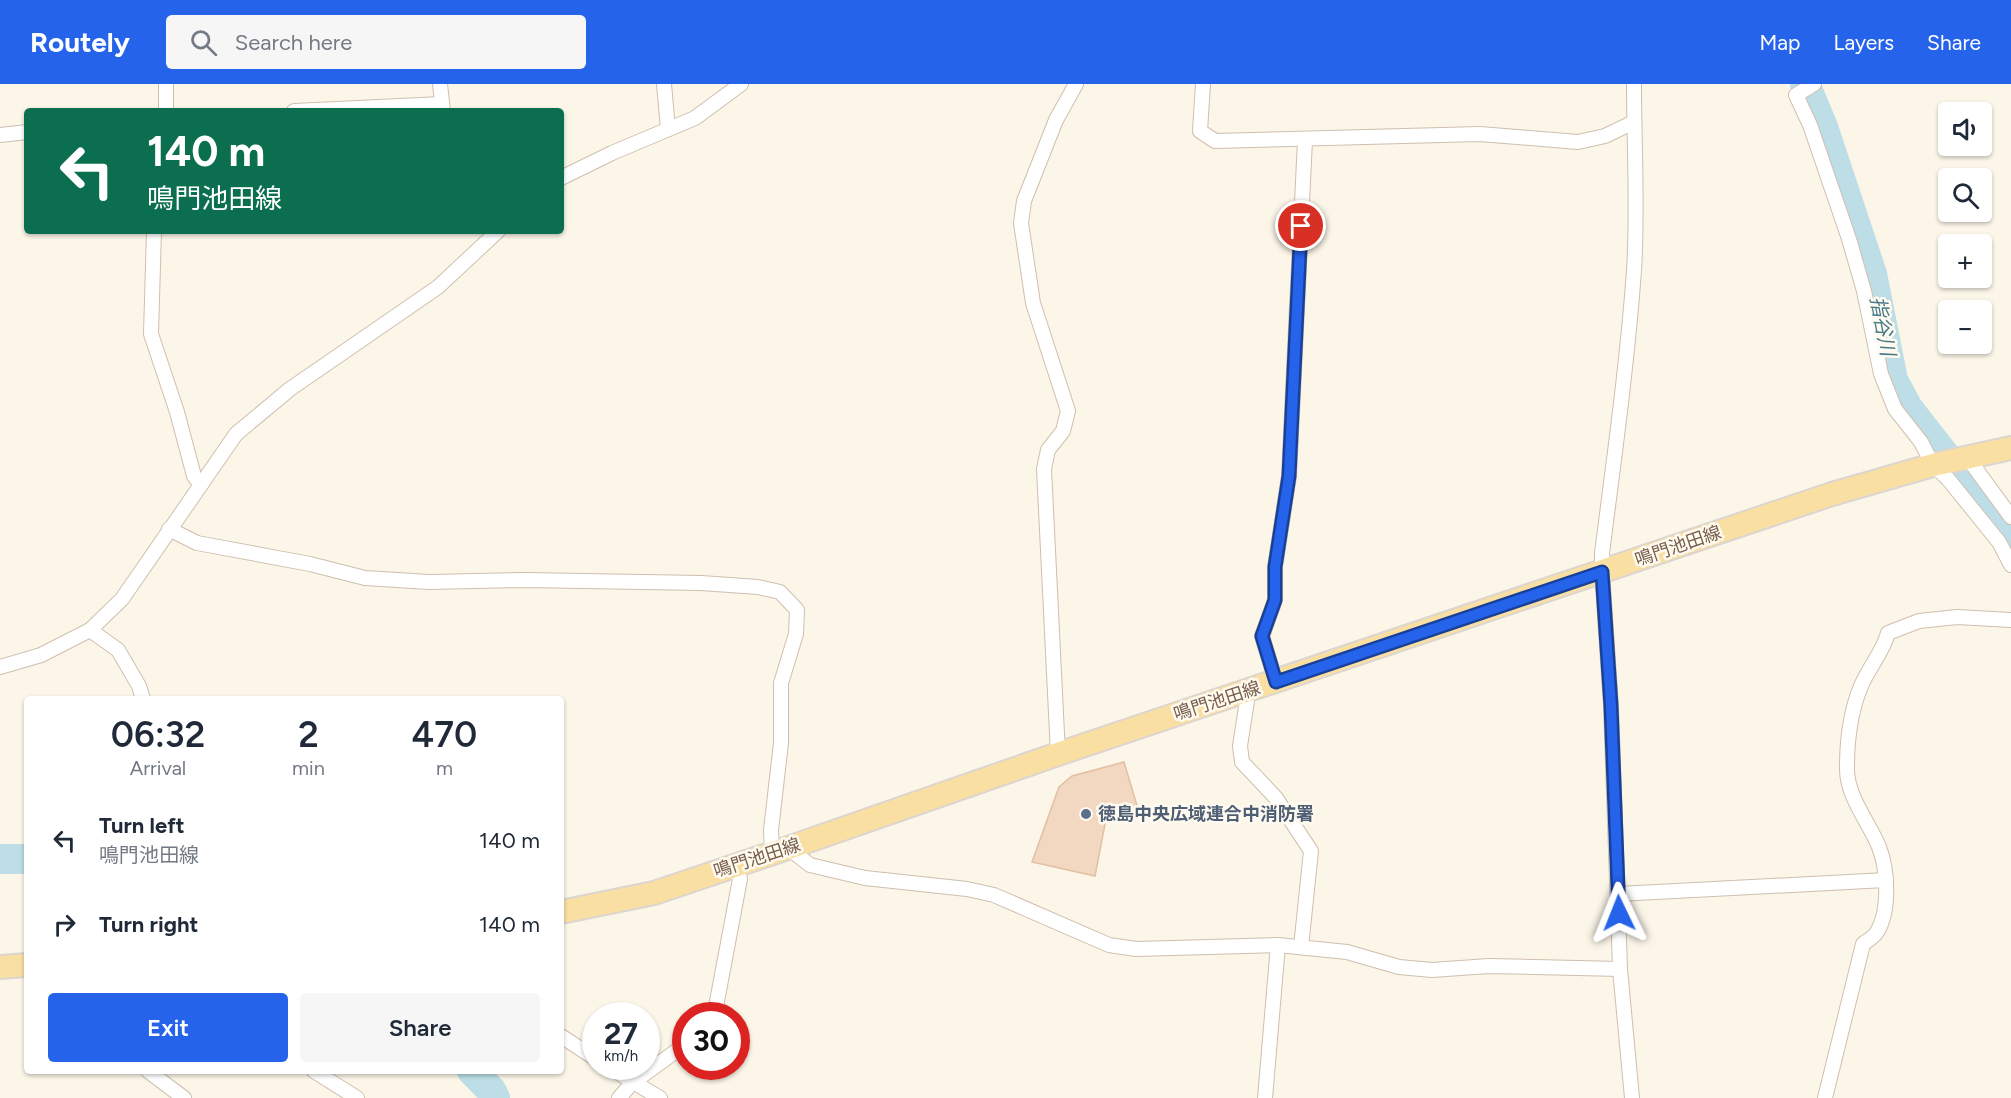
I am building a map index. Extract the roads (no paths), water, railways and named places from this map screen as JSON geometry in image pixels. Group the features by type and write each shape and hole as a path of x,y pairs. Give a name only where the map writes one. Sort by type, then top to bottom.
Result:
{"main road":[{"name":"鳴門池田線","path":"564,911 654,893 1058,754 1832,494 1950,461 2011,448"},
{"path":"0,967 24,965"}],"street":[{"path":"166,84 166,108"},
{"path":"440,84 442,108"},
{"path":"664,84 668,129"},
{"path":"564,177 612,153 695,118 741,84"},
{"path":"1058,754 1044,469 1048,450 1063,430 1068,411 1033,303 1021,223 1024,201 1052,130 1076,84"},
{"path":"1203,84 1200,131 1215,141 1480,134 1578,142 1605,136 1634,122"},
{"path":"1632,1098 1620,969 1611,706 1602,553 1634,272 1636,189 1634,84"},
{"path":"1814,84 1796,95 1810,125 1849,239 1864,291 1881,374 1895,409 1921,442 1950,461 2011,518"},
{"path":"0,135 24,132"},
{"path":"1276,682 1262,636 1275,600 1275,567 1289,476 1305,140"},
{"path":"154,234 151,334 177,412 194,476 201,485"},
{"path":"0,667 41,655 90,630 122,599 236,434 290,389 438,287 490,234"},
{"path":"1950,461 1948,479 1998,542 2011,565"},
{"path":"169,530 196,543 310,564 365,578 429,582 525,580 701,583 758,587 780,592 797,610 796,634 781,683 780,742 771,830 780,851 810,865 865,878 967,889 993,895 1109,945 1136,949 1278,945 1347,952 1399,967 1432,970 1489,966 1620,969"},
{"path":"1825,1098 1863,944 1876,933 1886,910 1886,880 1880,849 1854,797 1846,770 1849,731 1861,686 1885,645 1888,633 1919,621 1957,617 2011,620"},
{"path":"90,630 118,650 139,686 142,696"},
{"path":"1247,691 1240,746 1242,762 1276,798 1311,850 1301,946"},
{"path":"717,1002 740,879 736,865"},
{"path":"1618,894 1886,880"},
{"path":"1265,1098 1278,945"},
{"path":"564,1038 582,1050"},
{"path":"619,1098 632,1083 672,1054"},
{"path":"152,1074 184,1098"},
{"path":"319,1074 357,1098"},
{"path":"628,1080 660,1098"}],"waterway":[{"name":"指谷川","path":"1805,84 1823,127 1872,274 1893,380 1908,408 2011,540"},
{"path":"0,859 24,859"},
{"path":"475,1074 491,1090 495,1098"}],"place":[{"name":"徳島中央広域連合中消防署","path":"1086,814"}]}
